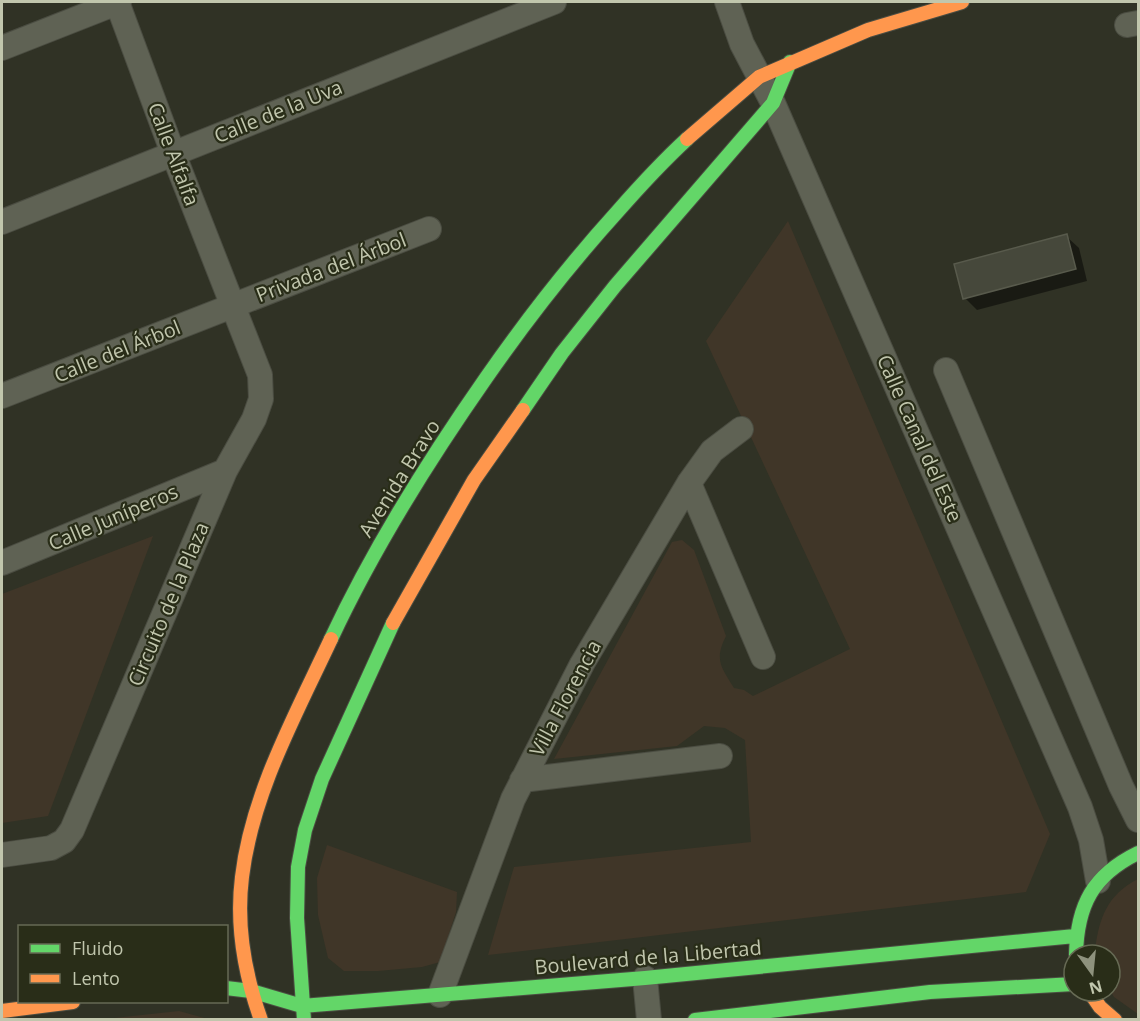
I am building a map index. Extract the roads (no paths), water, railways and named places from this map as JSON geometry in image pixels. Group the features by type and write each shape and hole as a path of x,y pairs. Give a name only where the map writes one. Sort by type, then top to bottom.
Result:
{"main road":[{"name":"Avenida Bravo","path":"261,1020 251,992 241,929 242,877 252,829 274,760 352,594 434,453 524,323 578,255 664,160 759,77 868,30 962,2"},
{"path":"303,1013 297,908 298,867 305,830 322,779 392,615 474,480 558,350 773,103 790,62"},
{"path":"524,323 539,335"},
{"path":"352,594 370,603"},
{"path":"1075,943 1079,916 1087,897 1098,881 1115,865 1138,853"},
{"name":"Boulevard de la Libertad","path":"228,988 251,992 303,1013 440,995 645,978 1075,936"},
{"path":"694,1020 930,992 1062,985"},
{"path":"2,1011 65,1003"},
{"path":"1097,1003 1115,1020"}],"street":[{"name":"Calle Alfalfa","path":"118,2 232,305"},
{"path":"2,48 118,2"},
{"name":"Calle de la Uva","path":"2,222 554,2"},
{"name":"Calle Canal del Este","path":"727,2 742,44 773,103 1080,807 1091,840 1098,881"},
{"name":"Privada del Árbol","path":"232,305 429,230"},
{"name":"Calle del Árbol","path":"2,396 232,305"},
{"name":"Circuito de la Plaza","path":"2,855 51,848 64,841 72,830 225,471 254,419 261,399 260,375 232,305"},
{"path":"946,370 1121,786 1138,820"},
{"name":"Villa Florencia","path":"440,995 522,780 582,664 689,483 712,451 741,429"},
{"name":"Calle Juníperos","path":"2,563 225,471"},
{"path":"689,483 763,657"},
{"path":"522,780 720,756"},
{"path":"645,978 649,1020"}]}
